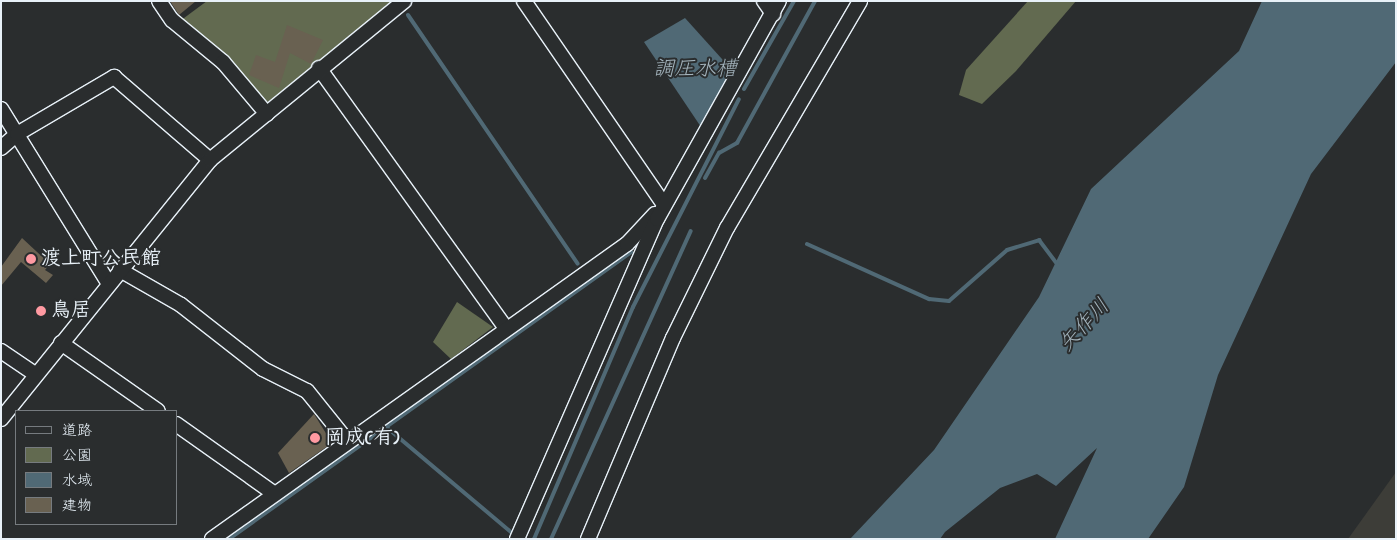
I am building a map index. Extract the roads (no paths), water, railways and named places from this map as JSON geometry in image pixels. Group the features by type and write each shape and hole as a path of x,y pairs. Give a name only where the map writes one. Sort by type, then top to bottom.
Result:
{"street":[{"path":"159,1 172,20 223,62 267,114"},
{"path":"524,1 664,205"},
{"path":"517,539 664,205 776,8 764,1"},
{"path":"588,539 673,338 727,228 860,1"},
{"path":"1,419 35,374 210,160 400,2"},
{"path":"319,68 506,328"},
{"path":"1,148 17,134 114,77 210,160"},
{"path":"1,109 108,284"},
{"path":"212,539 506,328 627,244 664,205"},
{"path":"120,270 181,305 263,368 307,391 348,442"},
{"path":"61,343 157,410"},
{"path":"1,351 35,374"},
{"path":"178,425 275,494"}],"water":[{"name":"矢作川","path":"1262,1 1396,1 1396,62 1311,174 1218,375 1184,487 1148,539 1055,539 1097,448 1056,486 1037,474 1000,488 945,532 940,539 850,539 934,450 1039,297 1091,189 1239,51"},
{"name":"調圧水槽","path":"685,18 731,69 701,127 644,42"}],"waterway":[{"path":"744,89 794,1"},
{"path":"705,178 719,153 737,143 815,1"},
{"path":"408,15 578,264"},
{"path":"534,539 633,307 739,99"},
{"path":"551,539 691,231"},
{"path":"807,244 929,299 949,301 1007,250 1039,240 1058,265"},
{"path":"229,539 631,252"},
{"path":"385,426 511,532"}],"place":[{"name":"渡上町公民館","path":"31,259"},
{"name":"鳥居","path":"41,311"},
{"name":"岡成(有)","path":"315,438"}]}
